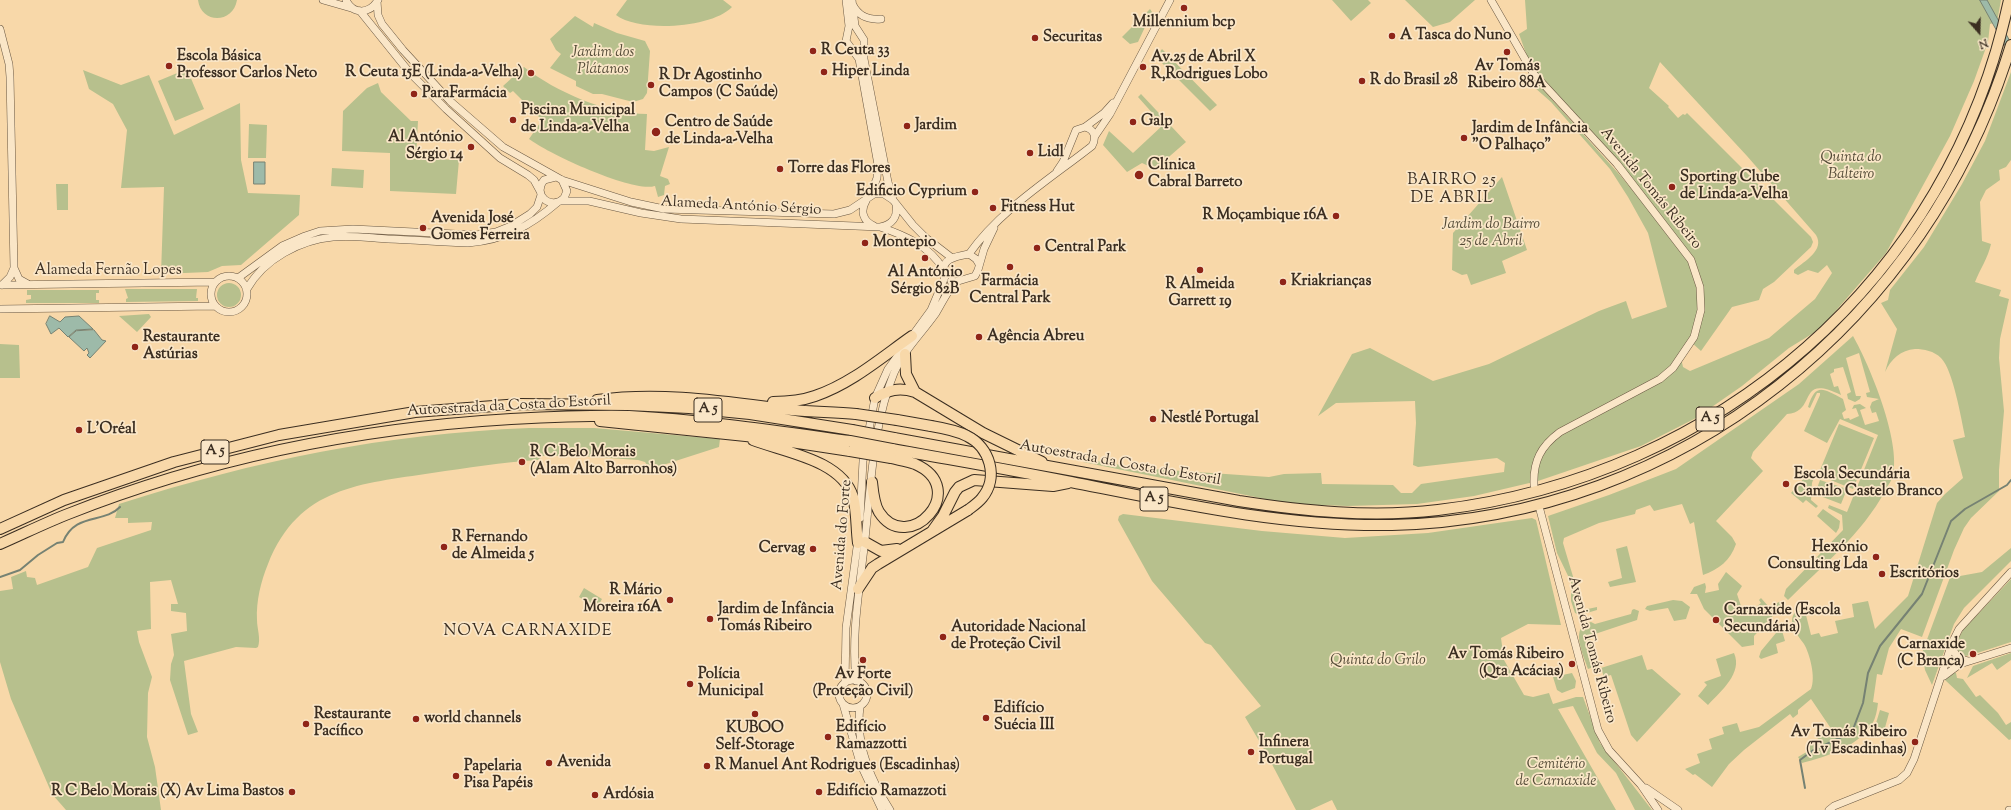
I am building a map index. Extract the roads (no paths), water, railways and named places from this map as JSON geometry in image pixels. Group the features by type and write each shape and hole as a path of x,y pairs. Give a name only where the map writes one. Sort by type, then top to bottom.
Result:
{"highway":[{"name":"Autoestrada da Costa do Estoril","path":"0,529 64,500 174,462 279,435 416,412 503,405 564,404 689,408 750,414 852,430 1265,505 1324,511 1400,513 1471,506 1528,494 1598,473 1668,442 1737,402 1804,350 1848,307 1898,247 1928,203 1962,143 1991,71 2009,0"},
{"name":"Autoestrada da Costa do Estoril","path":"0,544 68,514 180,475 281,450 394,429 474,421 576,416 688,420 1074,482 1197,506 1291,521 1391,525 1459,519 1516,509 1592,487 1660,459 1724,425 1775,388 1821,351 1875,294 1920,237 1955,180 1986,117 2011,45"},
{"path":"750,403 793,401 814,396 829,390 912,336"},
{"path":"905,354 906,374 915,392"},
{"path":"875,398 888,390 907,389 915,392 983,433 1028,454 1049,466"},
{"path":"564,404 625,396 679,397 750,403 793,410 856,414 931,426 952,430 967,436 979,444 986,453 991,470 990,482 982,499 968,510 901,548 872,568 858,589"},
{"path":"576,416 612,423 743,437 850,446"},
{"path":"743,437 799,455 828,467 843,479 853,497 861,540 881,551 901,548"},
{"path":"872,482 877,508 891,523 902,526 914,525 929,516 935,508 938,498 936,486 932,476 914,464 892,453"},
{"path":"933,530 943,516 959,487 974,480 1053,486 1074,482"}],"street":[{"path":"323,0 360,12 410,73 446,109 500,158 534,180 540,193 548,202 560,202"},
{"path":"346,0 351,8"},
{"path":"360,12 370,9 378,0"},
{"name":"Alameda António Sérgio","path":"378,0 378,15 382,24 407,55 450,101 503,147 559,178 631,202 677,210 834,214 850,210 868,198 879,193 889,196 926,238 952,258"},
{"path":"997,222 989,236 975,276 955,282 945,277 943,269 946,262 952,258 969,254 985,233 1014,206 1086,149 1092,146 1095,136 1110,114 1170,0"},
{"name":"Avenida Tomás Ribeiro","path":"1490,0 1533,73 1617,164 1691,260 1700,287 1701,310 1694,337 1674,368 1660,379 1551,438 1538,455 1533,475 1534,485"},
{"path":"850,1 857,11 866,18 881,19"},
{"path":"850,1 857,32 864,37 864,59 886,176 897,210 894,220 885,226 877,227 866,220 864,216 863,206 877,178 878,165 861,68 857,56 847,44 850,1"},
{"path":"0,29 10,77 14,268 19,279 28,284"},
{"path":"847,36 852,32 857,32"},
{"path":"853,50 859,49 863,46"},
{"path":"1051,178 1063,162 1076,130 1085,127 1104,113 1119,97"},
{"path":"1085,127 1093,131 1095,136"},
{"path":"1072,139 1077,147 1086,149"},
{"path":"238,278 282,246 320,231 353,229 476,235 496,232 511,226 530,214 537,207 544,180 559,178 567,191 560,202 515,232 502,237 468,243 335,237 310,241 275,258 252,278 247,288 246,301 237,311 224,312 215,306 210,297 215,282 229,276 238,278 247,288"},
{"name":"Alameda António Sérgio","path":"560,202 589,201 655,215 697,220 877,227 904,236 919,245 936,257 943,269"},
{"path":"969,254 976,259 979,264"},
{"path":"1,285 10,276 14,268"},
{"name":"Avenida do Forte","path":"856,681 854,629 861,540 863,461 875,398 888,369 931,310 945,277"},
{"name":"Alameda Fernão Lopes","path":"1,285 215,282"},
{"name":"Avenida do Forte","path":"882,810 860,763 843,704 840,700 840,692 845,683 846,628 872,482 877,441 888,390 895,372 905,354 936,313 955,282"},
{"path":"0,309 215,306"},
{"name":"Avenida Tomás Ribeiro","path":"1540,510 1598,730 1609,750 1641,785 1658,810"},
{"path":"1829,810 1834,806 1899,780 1907,773 1918,748 1952,643 1959,629 1970,615 2011,572"},
{"path":"1952,643 1954,653 1961,660 1970,661"},
{"path":"1942,677 1955,667 2011,648"},
{"path":"845,683 856,681 864,686 867,691 866,700 860,707 858,726 862,749 873,779 890,810"},
{"path":"843,704 853,708 860,707"},
{"name":"Avenida Tomás Ribeiro","path":"1641,785 1678,810"}],"waterway":[{"path":"1805,788 1800,760 1812,751 1852,732 1863,703 1868,673 1880,646 1922,594 1951,521 1965,509 2007,485 2011,480"},
{"path":"0,577 20,570 38,555 57,543 63,542 68,533 75,526 82,522 106,515 120,507"}],"place":[{"name":"Millennium bcp","path":"1184,8"},
{"name":"A Tasca do Nuno","path":"1392,36"},
{"name":"Securitas","path":"1035,38"},
{"name":"R Ceuta 33","path":"813,51"},
{"name":"Av Tomás Ribeiro 88A","path":"1507,52"},
{"name":"Escola Básica Professor Carlos Neto","path":"169,66"},
{"name":"Av.25 de Abril X R,Rodrigues Lobo","path":"1143,67"},
{"name":"Hiper Linda","path":"824,72"},
{"name":"R Ceuta 15E (Linda-a-Velha)","path":"531,73"},
{"name":"R do Brasil 28","path":"1362,81"},
{"name":"R Dr Agostinho Campos (C Saúde)","path":"651,85"},
{"name":"ParaFarmácia","path":"414,94"},
{"name":"Piscina Municipal de Linda-a-Velha","path":"513,120"},
{"name":"Galp","path":"1133,122"},
{"name":"Jardim","path":"907,126"},
{"name":"Centro de Saúde de Linda-a-Velha","path":"656,132"},
{"name":"Jardim de Infância \"O Palhaço\"","path":"1464,138"},
{"name":"Al António Sérgio 14","path":"471,147"},
{"name":"Lidl","path":"1030,153"},
{"name":"Torre das Flores","path":"780,169"},
{"name":"Clínica Cabral Barreto","path":"1139,175"},
{"name":"Sporting Clube de Linda-a-Velha","path":"1672,187"},
{"name":"Edificio Cyprium","path":"975,192"},
{"name":"Fitness Hut","path":"993,208"},
{"name":"R Moçambique 16A","path":"1336,216"},
{"name":"Avenida José Gomes Ferreira","path":"423,228"},
{"name":"Montepio","path":"865,243"},
{"name":"Central Park","path":"1037,248"},
{"name":"Al António Sérgio 82B","path":"925,258"},
{"name":"Farmácia Central Park","path":"1010,267"},
{"name":"R Almeida Garrett 19","path":"1200,270"},
{"name":"Kriakrianças","path":"1283,282"},
{"name":"Agência Abreu","path":"979,337"},
{"name":"Restaurante Astúrias","path":"135,347"},
{"name":"Nestlé Portugal","path":"1153,419"},
{"name":"L'Oréal","path":"79,430"},
{"name":"R C Belo Morais (Alam Alto Barronhos)","path":"522,462"},
{"name":"Escola Secundária Camilo Castelo Branco","path":"1786,484"},
{"name":"R Fernando de Almeida 5","path":"444,547"},
{"name":"Cervag","path":"813,549"},
{"name":"Hexónio Consulting Lda","path":"1876,557"},
{"name":"Escritórios","path":"1882,574"},
{"name":"R Mário Moreira 16A","path":"670,600"},
{"name":"Jardim de Infância Tomás Ribeiro","path":"710,619"},
{"name":"Carnaxide (Escola Secundária)","path":"1716,620"},
{"name":"Autoridade Nacional de Proteção Civil","path":"943,637"},
{"name":"Carnaxide (C Branca)","path":"1973,654"},
{"name":"Av Forte (Proteção Civil)","path":"863,660"},
{"name":"Av Tomás Ribeiro (Qta Acácias)","path":"1572,664"},
{"name":"Polícia Municipal","path":"690,684"},
{"name":"KUBOO Self-Storage","path":"755,714"},
{"name":"Edifício Suécia III","path":"986,718"},
{"name":"world channels","path":"416,719"},
{"name":"Restaurante Pacífico","path":"306,724"},
{"name":"Edifício Ramazzotti","path":"828,737"},
{"name":"Av Tomás Ribeiro (Tv Escadinhas)","path":"1915,742"},
{"name":"Infinera Portugal","path":"1251,752"},
{"name":"Avenida","path":"549,763"},
{"name":"R Manuel Ant Rodrigues (Escadinhas)","path":"707,766"},
{"name":"Papelaria Pisa Papéis","path":"456,776"},
{"name":"R C Belo Morais (X) Av Lima Bastos","path":"292,792"},
{"name":"Edifício Ramazzoti","path":"819,792"},
{"name":"Ardósia","path":"595,795"}],"district":[{"name":"BAIRRO 25 DE ABRIL","path":"1452,190"},
{"name":"NOVA CARNAXIDE","path":"528,632"}],"park label":[{"name":"Jardim dos Plátanos","path":"603,62"},
{"name":"Quinta do Balteiro","path":"1851,166"},
{"name":"Jardim do Bairro 25 de Abril","path":"1491,234"},
{"name":"Quinta do Grilo","path":"1378,661"},
{"name":"Cemitério de Carnaxide","path":"1556,774"}]}
